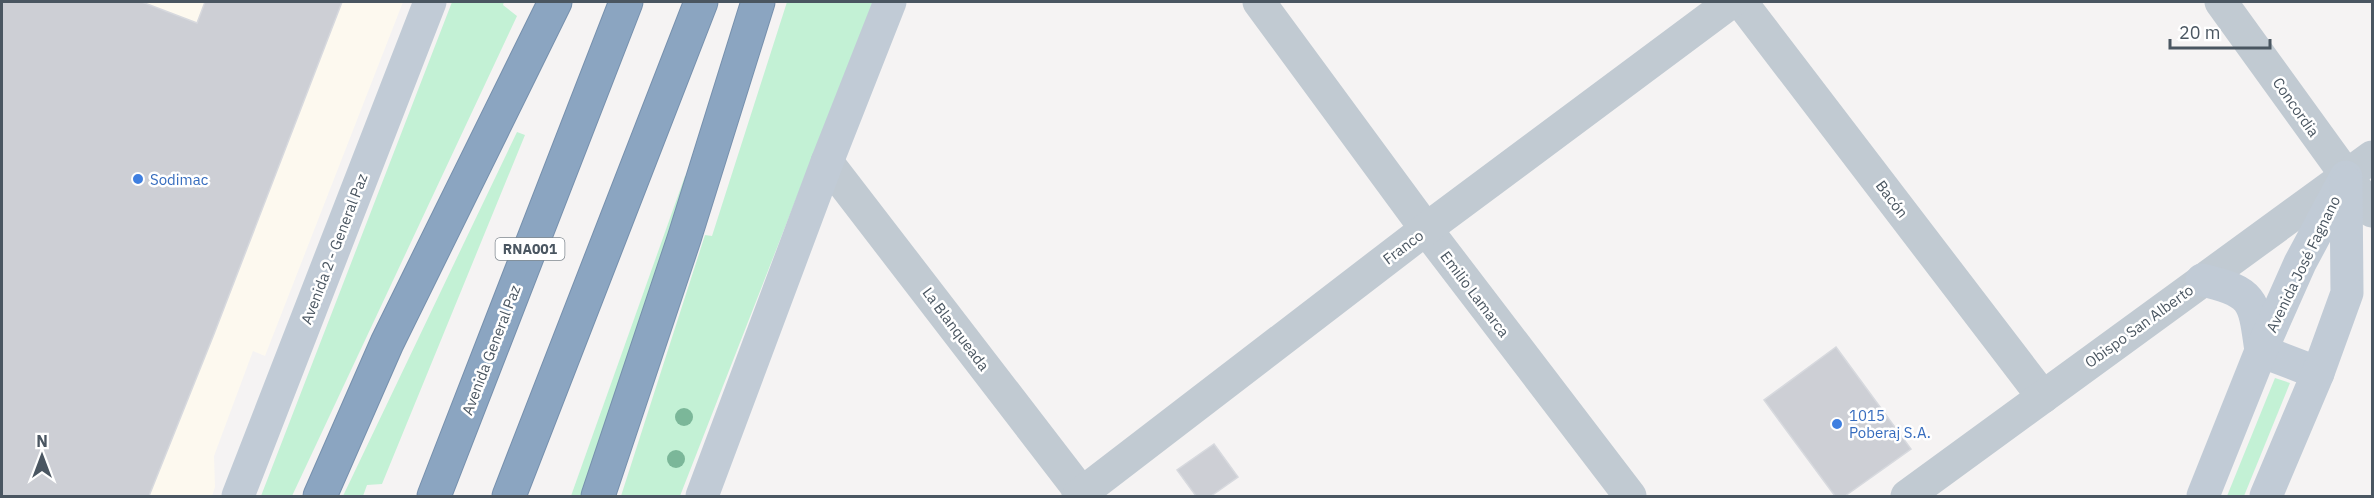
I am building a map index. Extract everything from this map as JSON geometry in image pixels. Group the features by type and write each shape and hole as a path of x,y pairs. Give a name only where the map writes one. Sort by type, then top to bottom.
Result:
{"highway":[{"path":"320,496 387,343 555,2"},
{"name":"Avenida General Paz","path":"434,496 626,2"},
{"path":"509,496 701,2"},
{"path":"598,496 684,239 758,2"}],"street":[{"name":"Avenida 2 - General Paz","path":"238,496 430,2"},
{"path":"702,496 827,162 890,2"},
{"name":"Emilio Lamarca","path":"1259,2 1426,229 1630,496"},
{"name":"Franco","path":"1081,496 1426,229 1731,2"},
{"name":"Bacón","path":"1741,2 2043,397"},
{"name":"Concordia","path":"2221,2 2346,177 2373,211"},
{"name":"Obispo San Alberto","path":"1906,496 2373,157"},
{"name":"La Blanqueada","path":"827,162 1081,496"},
{"name":"Avenida José Fagnano","path":"2203,496 2261,351 2300,263 2346,177"},
{"name":"Avenida José Fagnano","path":"2266,496 2318,372 2347,292 2346,177"},
{"path":"2202,280 2230,286 2245,296 2256,312 2261,351 2318,372"}],"shaded area":[{"name":"Sodimac","path":"2,2 403,2 265,356 253,351 214,456 215,487 212,496 2,496"}],"green space":[{"path":"452,2 504,2 503,5 517,16 292,496 261,496"},
{"path":"787,2 873,2 680,496 621,496 705,235 712,236"},
{"path":"517,132 525,135 382,484 367,485 363,496 343,496"},
{"path":"685,176 689,178 581,496 571,496"},
{"path":"2275,378 2290,383 2244,496 2227,496"}],"building":[{"name":"Sodimac","path":"2,2 142,2 197,23 205,2 342,2 149,496 2,496"},
{"name":"1015 Poberaj S.A.","path":"1836,347 1911,449 1845,496 1835,496 1764,400"},
{"path":"1214,444 1238,477 1211,496 1196,496 1177,470"}],"place":[{"name":"Sodimac","path":"138,179"},
{"name":"1015 Poberaj S.A.","path":"1837,424"}]}
